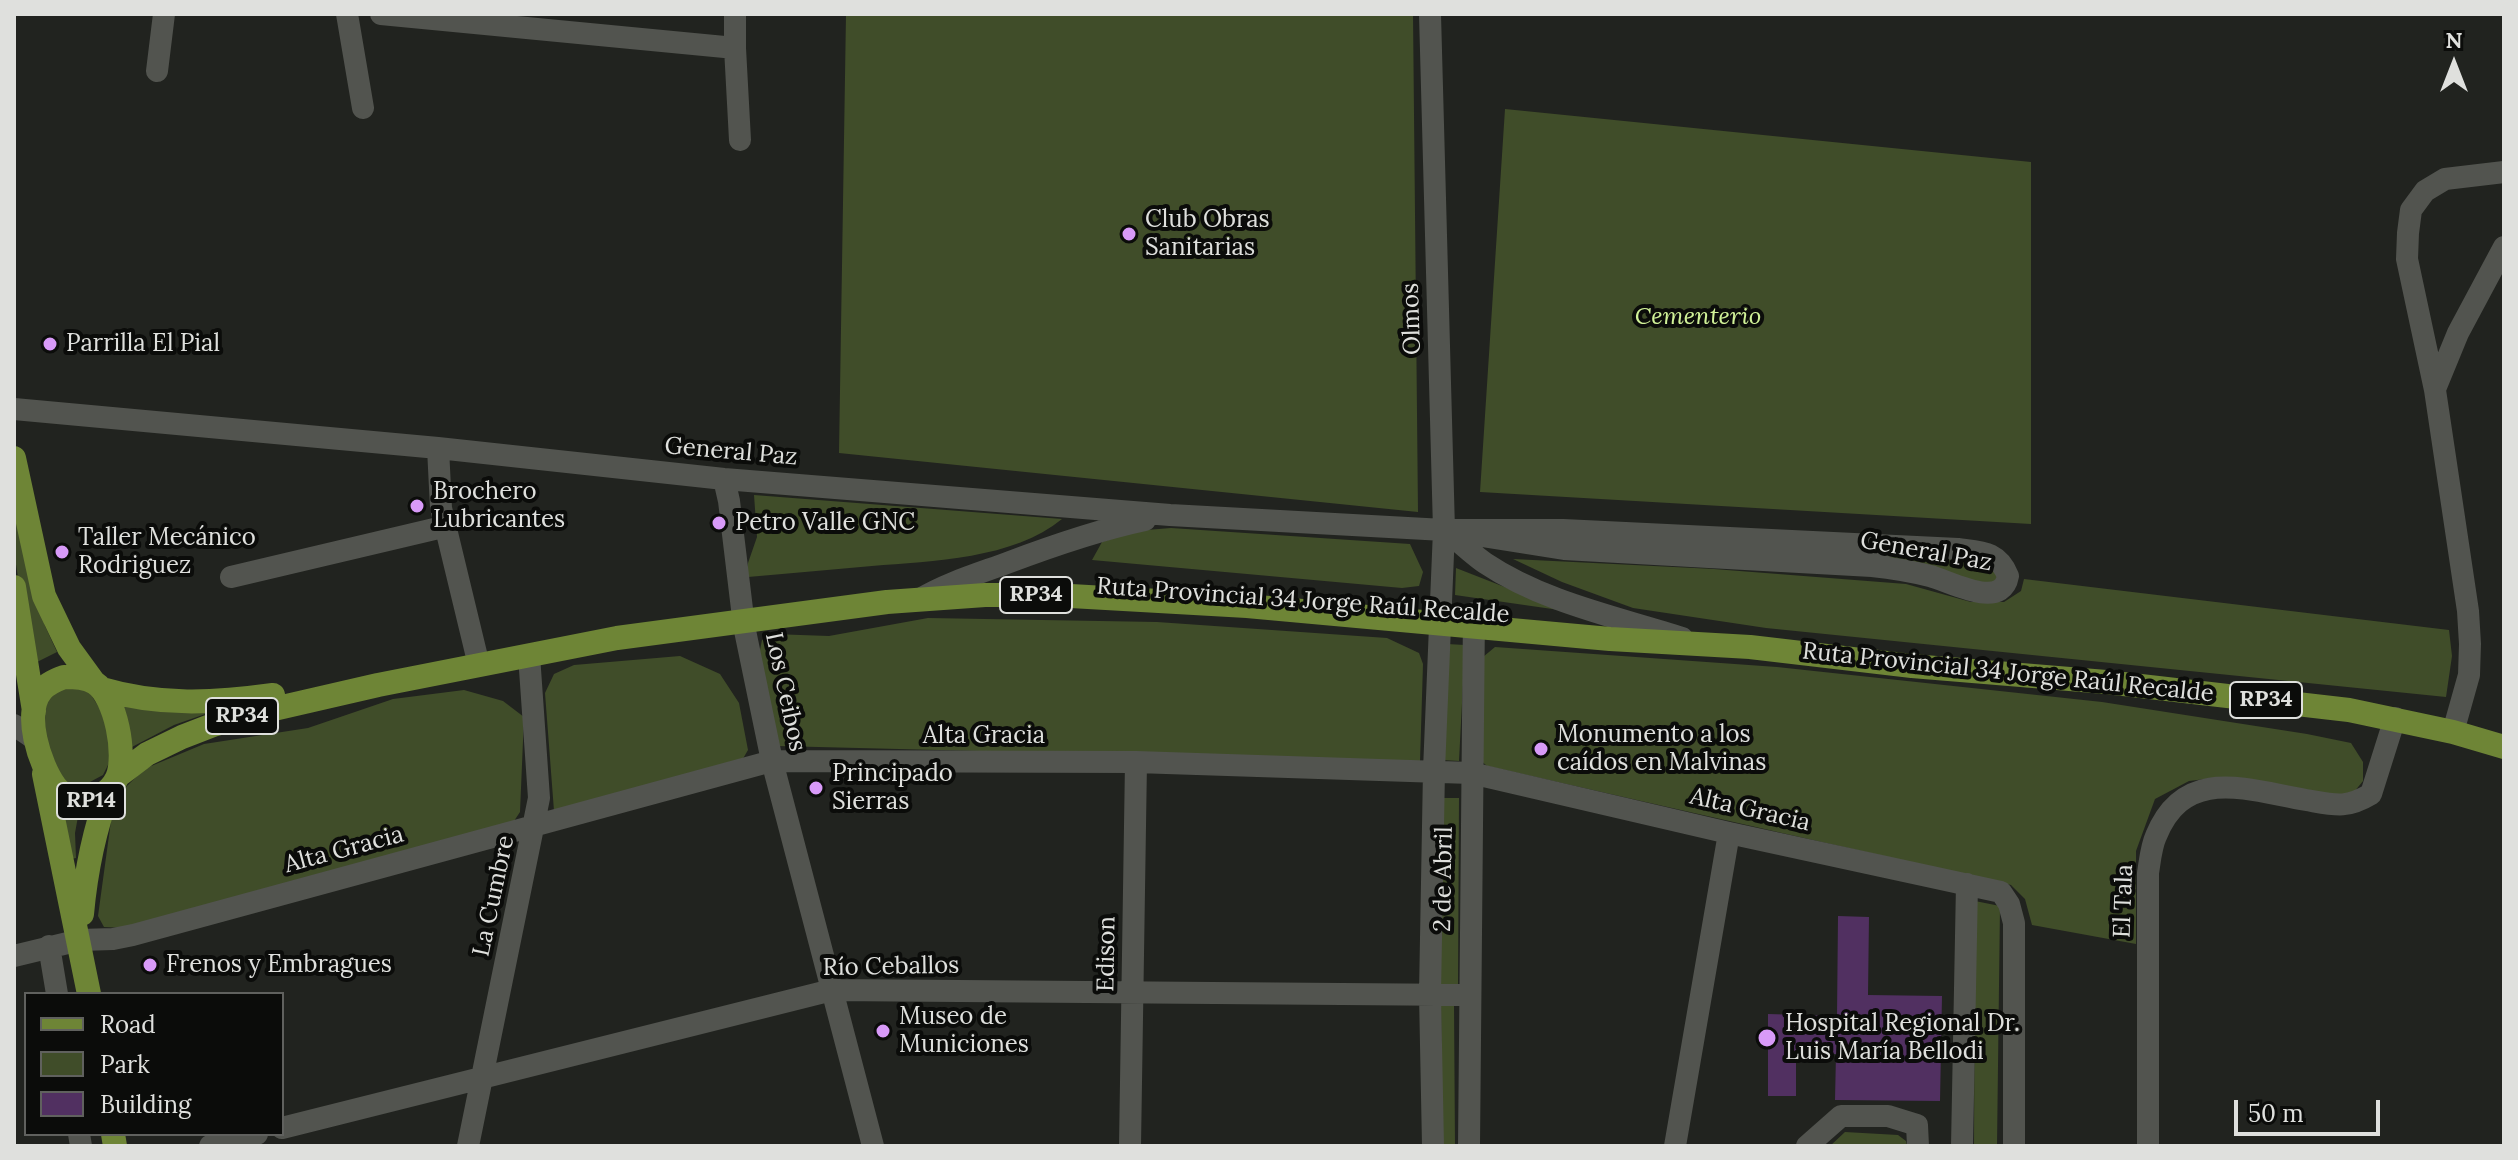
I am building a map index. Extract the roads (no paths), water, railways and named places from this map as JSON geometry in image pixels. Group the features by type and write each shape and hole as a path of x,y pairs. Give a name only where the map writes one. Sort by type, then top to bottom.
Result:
{"main road":[{"name":"RP14","path":"14,458 44,596 69,648 98,685 116,717 121,742 114,783 91,848 80,940"},
{"name":"Ruta Provincial 34 Jorge Raúl Recalde","path":"98,685 131,697 179,702 229,701 300,691 616,625 1055,583 1612,628 1699,643 2188,691 2395,718 2504,747"},
{"name":"RP14","path":"14,587 24,719 36,740 42,764 89,992"},
{"name":"Ruta Provincial 34 Jorge Raúl Recalde","path":"114,783 147,754 213,725 252,714 529,655 742,615"},
{"path":"24,719 39,692 49,683 64,677 78,677 98,685"},
{"name":"RP14","path":"42,764 57,789 75,802 93,801 114,783"}],"street":[{"path":"157,71 164,14"},
{"path":"347,14 363,108"},
{"path":"381,14 735,48"},
{"path":"735,14 740,140"},
{"name":"Olmos","path":"1430,14 1444,530 1442,616"},
{"path":"2453,732 2469,675 2470,644 2463,571 2435,390 2407,259 2411,210 2425,191 2445,179 2504,172"},
{"path":"2435,390 2458,333 2504,247"},
{"name":"General Paz","path":"14,409 438,448 724,479 1170,515 1444,530 1563,530 1958,549 1982,552 1997,558 2008,576 2006,585 2000,591 1974,592 1907,570 1564,549 1444,530"},
{"path":"438,448 441,508 476,653"},
{"name":"Los Ceibos","path":"724,479 742,615 772,761 873,1146"},
{"path":"930,593 1102,530 1170,515"},
{"path":"231,577 447,526"},
{"path":"1444,530 1484,562 1514,580 1557,598 1699,643"},
{"name":"2 de Abril","path":"1433,1146 1430,994 1434,770 1442,616"},
{"name":"2 de Abril","path":"1469,1146 1473,619"},
{"name":"La Cumbre","path":"468,1146 539,798 529,655"},
{"name":"El Tala","path":"2148,1146 2148,873 2155,838 2171,808 2191,793 2222,786 2334,805 2354,804 2371,794 2395,718"},
{"name":"Alta Gracia","path":"14,956 80,940 133,935 772,761 1136,762 1471,773 2001,892 2009,904 2014,923 2014,1146"},
{"name":"Edison","path":"1130,1146 1136,762"},
{"path":"1675,1146 1729,833"},
{"path":"1962,1146 1967,884"},
{"path":"49,946 57,992"},
{"name":"Río Ceballos","path":"284,1127 832,990 1469,995"},
{"path":"1807,1146 1841,1116 1888,1116 1917,1125 1918,1146"},
{"path":"210,1146 249,1136"}],"place":[{"name":"Club Obras Sanitarias","path":"1129,234"},
{"name":"Parrilla El Pial","path":"50,344"},
{"name":"Brochero Lubricantes","path":"417,506"},
{"name":"Petro Valle GNC","path":"719,523"},
{"name":"Taller Mecánico Rodriguez","path":"62,552"},
{"name":"Monumento a los caídos en Malvinas","path":"1541,749"},
{"name":"Principado Sierras","path":"816,788"},
{"name":"Frenos y Embragues","path":"150,965"},
{"name":"Museo de Municiones","path":"883,1031"},
{"name":"Hospital Regional Dr. Luis María Bellodi","path":"1767,1038"}],"park label":[{"name":"Cementerio","path":"1698,317"}]}
